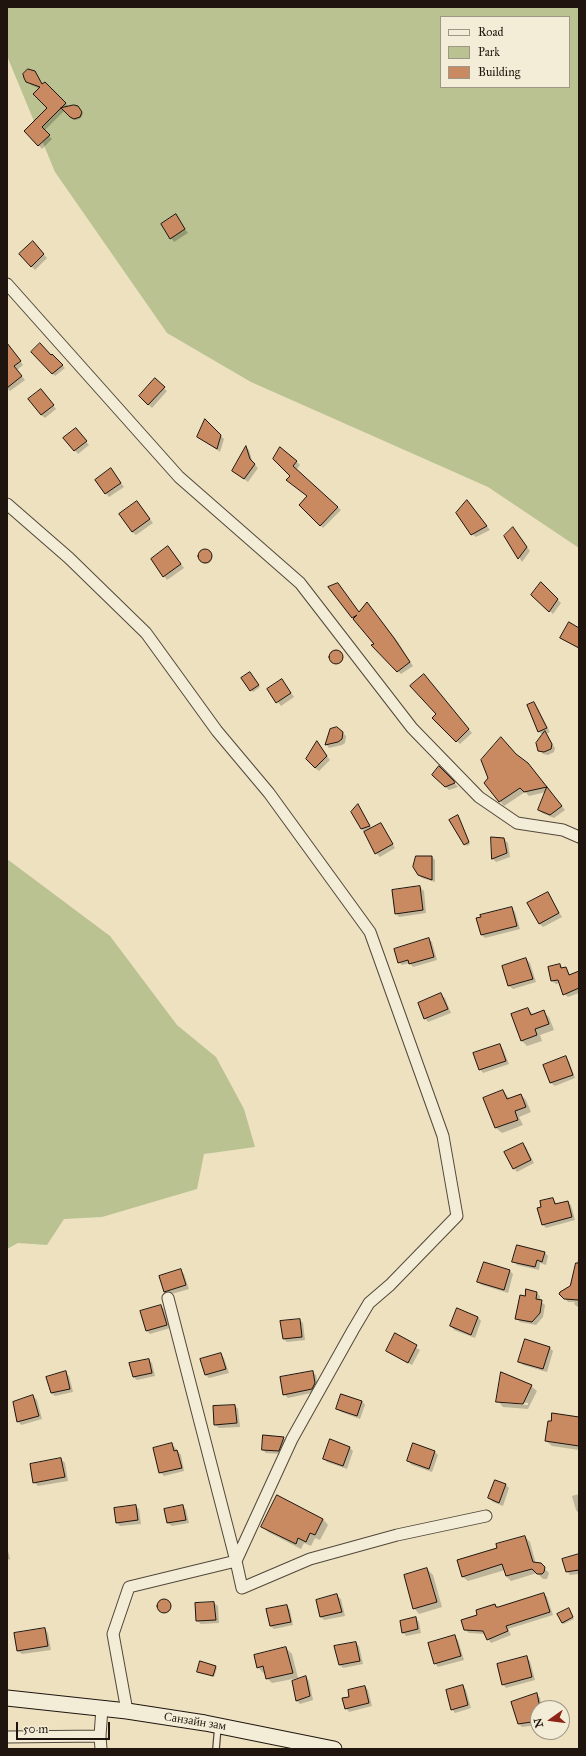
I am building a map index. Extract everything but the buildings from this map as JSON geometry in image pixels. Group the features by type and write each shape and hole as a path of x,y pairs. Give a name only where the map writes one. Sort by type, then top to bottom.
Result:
{"main road":[{"name":"Санзайн зам","path":"7,1698 127,1711 218,1725 334,1749"}],"street":[{"path":"7,284 67,349 179,477 300,583 412,728 479,797 517,823 563,830 579,836"},
{"path":"7,504 69,558 146,633 217,731 269,793 370,932 443,1136 457,1216 390,1285 369,1303 292,1439 236,1560"},
{"path":"168,1298 242,1588 310,1559 396,1535 486,1516"},
{"path":"127,1711 113,1634 130,1587 236,1560"},
{"path":"101,1749 100,1736 102,1708"},
{"path":"7,1737 100,1736"}],"lane":[{"path":"216,1749 218,1725"}],"green space":[{"path":"7,7 579,7 579,548 488,487 251,382 167,333 55,172 7,56"},
{"path":"7,859 110,936 177,1025 216,1057 244,1109 255,1147 204,1154 197,1189 102,1217 64,1219 47,1245 18,1243 7,1249"}]}
